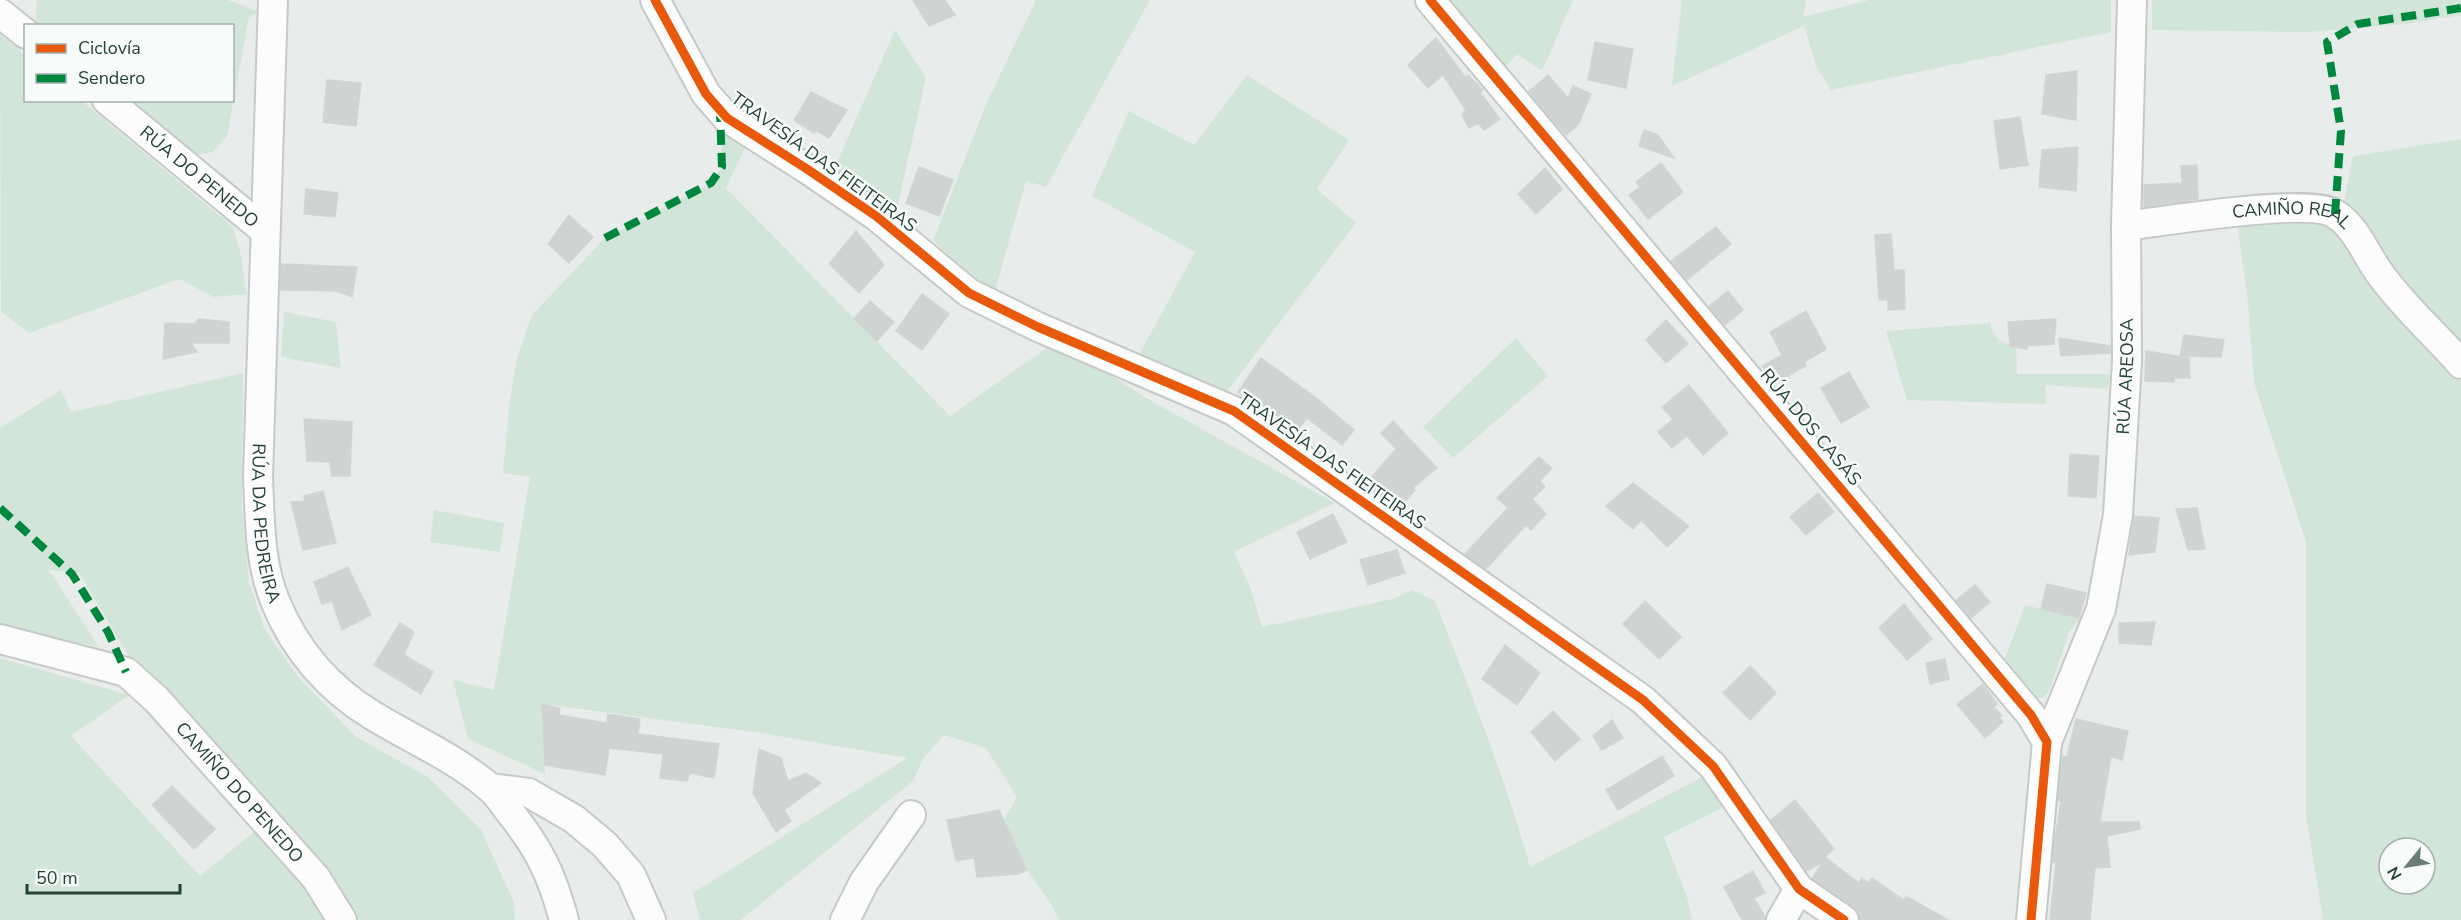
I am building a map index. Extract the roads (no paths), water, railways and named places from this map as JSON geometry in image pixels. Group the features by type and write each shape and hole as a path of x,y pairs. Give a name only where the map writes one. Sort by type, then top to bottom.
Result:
{"street":[{"name":"RÚA DA PEDREIRA","path":"273,0 258,477 262,543 274,601 297,646 329,683 370,714 463,767 491,788 529,836 554,883 564,920"},
{"name":"TRAVESÍA DAS FIEITEIRAS","path":"655,0 706,94 727,117 876,216 969,293 1038,327 1234,411 1643,700 1713,766 1799,889 1844,920"},
{"name":"RÚA DOS CASÁS","path":"1430,0 2031,715 2047,742"},
{"name":"RÚA AREOSA","path":"2047,742 2101,609 2118,516 2127,360 2126,226 2132,0"},
{"path":"0,13 24,32"},
{"name":"RÚA DO PENEDO","path":"109,102 264,230"},
{"name":"CAMIÑO REAL","path":"2126,226 2295,206 2324,209 2335,214 2354,232 2383,278 2461,364"},
{"name":"CAMIÑO DO PENEDO","path":"0,639 126,672 157,700 316,878 342,920"},
{"path":"2031,920 2047,742"},
{"path":"491,788 530,793 574,819 597,838 631,875 651,920"},
{"path":"845,920 864,882 911,815"},
{"path":"1781,920 1799,889"}]}
